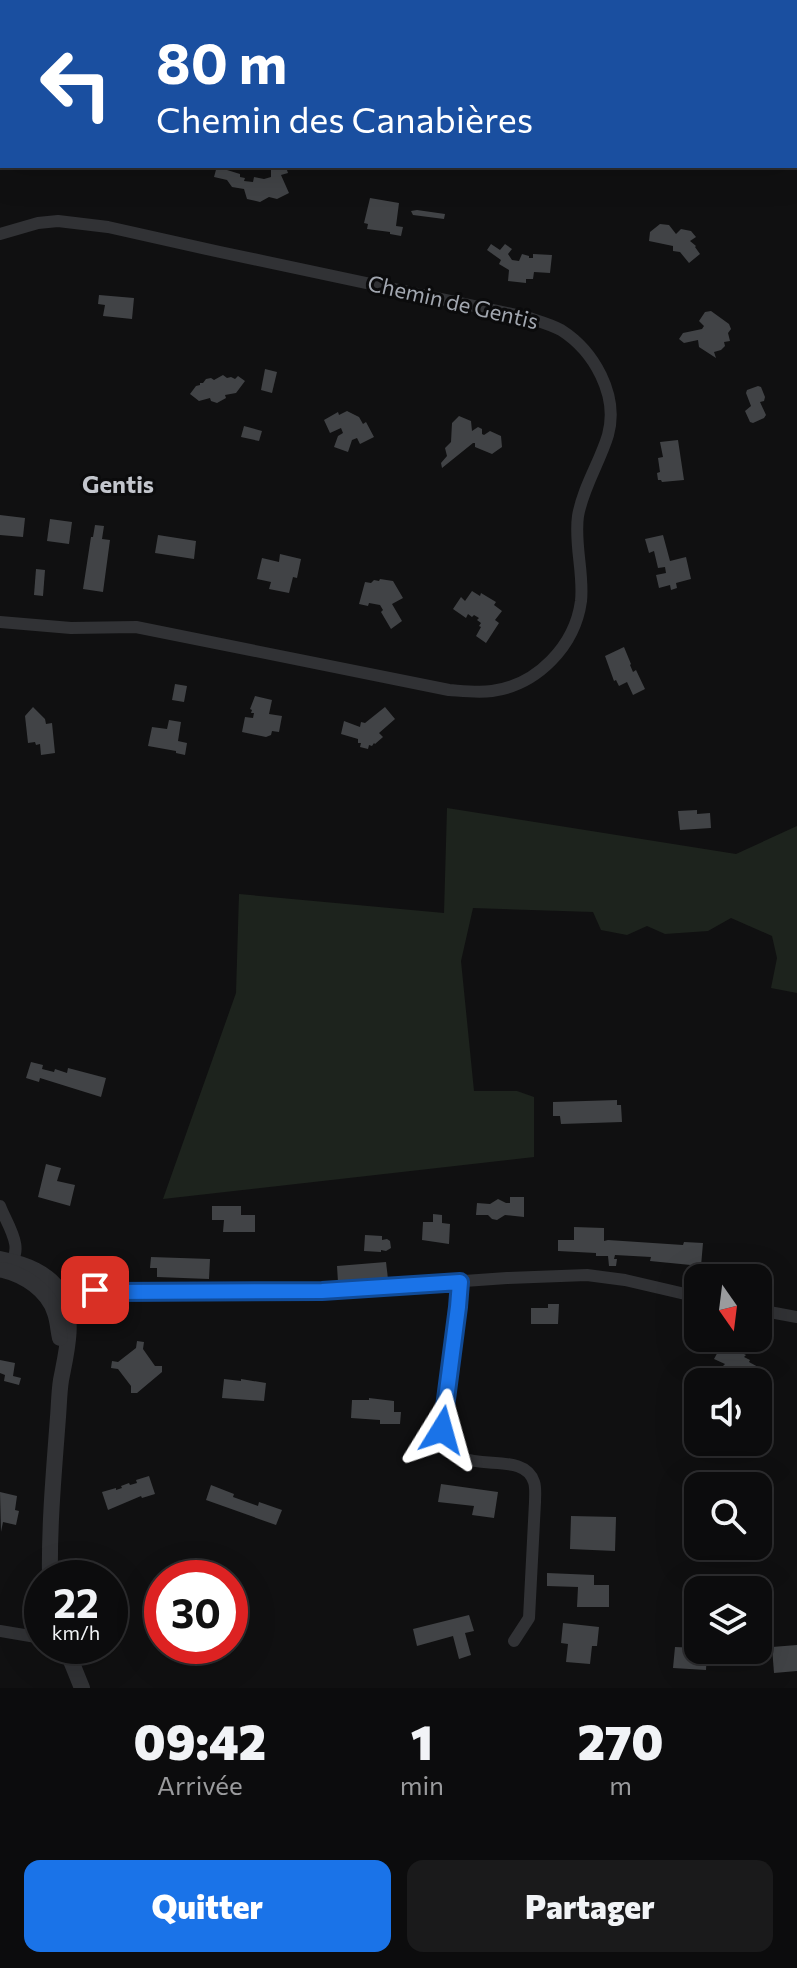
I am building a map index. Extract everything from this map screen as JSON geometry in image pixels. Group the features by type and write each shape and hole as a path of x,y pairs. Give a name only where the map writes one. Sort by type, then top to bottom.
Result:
{"street":[{"name":"Chemin de Gentis","path":"0,234 38,223 58,221 108,227 526,317 559,329 575,341 599,371 611,408 608,433 578,516 581,601 576,622 566,644 548,663 532,677 513,686 493,691 449,690 136,627 71,628 0,622"},
{"path":"0,1228 1,1208"},
{"path":"1,1208 13,1234 15,1256 2,1265 27,1279 58,1306 85,1308 111,1292"},
{"path":"51,1560 61,1384 58,1306 64,1289 111,1292 322,1291 587,1275 684,1294"},
{"path":"460,1282 442,1430 444,1442 450,1452 463,1458 519,1466 529,1474 534,1484 529,1618 514,1641"},
{"path":"772,1313 797,1317"},
{"path":"0,1631 24,1636"},
{"path":"72,1664 82,1688"}],"shaded area":[{"path":"447,808 736,854 797,826 797,993 771,988 777,958 772,936 731,918 708,931 665,934 647,926 627,935 601,930 593,912 473,908 461,961 474,1091 517,1091 534,1097 534,1157 163,1199 236,993 239,894 444,913"}],"building":[{"path":"216,168 228,168 240,174 244,181 253,182 254,177 271,177 271,168 286,168 288,173 281,175 289,193 260,202 247,199 244,189 232,187 227,180 214,177"},
{"path":"370,198 399,203 396,226 403,227 401,236 367,229 368,224 364,223"},
{"path":"411,211 445,214 444,219 413,215"},
{"path":"660,224 669,225 676,234 681,229 691,231 696,237 690,241 700,254 689,263 680,252 673,251 673,246 649,241 650,232"},
{"path":"491,244 500,250 505,244 512,249 508,254 512,260 519,261 522,254 529,258 533,258 533,254 552,255 550,273 534,272 533,279 526,279 526,283 508,281 509,270 487,250"},
{"path":"99,295 134,298 132,319 103,316 105,305 98,304"},
{"path":"711,311 731,329 728,333 730,341 724,342 721,350 714,352 716,358 699,347 698,340 684,343 679,339 683,333 702,329 704,326 699,321 705,312"},
{"path":"265,369 277,372 272,393 261,390"},
{"path":"223,375 235,379 238,376 245,381 236,393 225,395 226,398 217,403 210,398 199,401 190,394 206,379 214,380"},
{"path":"758,386 765,397 760,402 766,415 753,423 745,411 751,406 746,393"},
{"path":"347,411 359,417 363,424 366,422 374,437 360,444 357,438 352,440 348,452 334,447 338,436 343,433 341,428 330,433 324,420"},
{"path":"459,416 471,421 472,431 478,427 484,435 490,431 501,436 502,447 492,454 475,447 473,443 442,468 441,463 447,456 445,448 451,442 452,423"},
{"path":"244,426 262,431 259,441 241,437"},
{"path":"678,440 684,480 662,482 658,480 657,473 660,472 658,458 663,457 660,442"},
{"path":"0,515 25,518 23,537 0,535"},
{"path":"50,519 72,522 69,544 47,541"},
{"path":"95,525 104,526 102,539 110,540 103,592 83,589"},
{"path":"158,535 196,541 194,559 155,553"},
{"path":"663,535 670,561 686,557 691,579 676,583 677,588 671,590 670,585 659,588 656,575 666,573 665,567 658,568 654,551 649,553 645,539"},
{"path":"280,554 301,559 297,578 293,577 289,593 269,589 271,582 257,579 262,558 279,562"},
{"path":"36,569 45,570 43,596 34,595"},
{"path":"380,579 393,581 403,598 392,604 402,621 391,629 380,605 359,604 365,582"},
{"path":"472,591 496,602 494,605 502,611 495,620 499,623 486,643 476,636 481,627 479,618 468,614 466,618 453,609 461,597 465,601"},
{"path":"624,647 633,672 636,670 645,689 633,695 627,682 619,686 614,681 605,656"},
{"path":"175,684 187,686 184,702 172,700"},
{"path":"255,696 272,700 269,714 282,716 279,732 272,731 266,737 242,732 245,717 253,718 254,713 250,709"},
{"path":"33,707 46,724 52,723 55,753 41,755 40,744 28,743 25,716"},
{"path":"385,707 395,719 379,733 383,737 369,745 368,749 360,747 358,739 341,734 344,721 360,727 361,722 365,723"},
{"path":"169,720 181,722 178,741 187,743 185,755 148,746 152,727 167,729"},
{"path":"697,810 697,814 710,813 711,828 680,830 678,811"},
{"path":"31,1062 54,1072 55,1069 67,1073 68,1068 106,1078 101,1097 40,1078 39,1082 26,1078"},
{"path":"617,1100 617,1105 621,1105 622,1122 561,1124 560,1116 553,1116 553,1102"},
{"path":"46,1164 61,1168 57,1181 75,1185 70,1206 38,1197"},
{"path":"510,1197 524,1197 524,1217 505,1215 497,1220 488,1215 476,1215 477,1203 490,1204 498,1199 510,1203"},
{"path":"212,1206 241,1206 241,1215 255,1215 255,1232 223,1232 224,1220 212,1220"},
{"path":"433,1214 442,1215 442,1223 450,1224 449,1244 422,1240 423,1222 433,1222"},
{"path":"574,1227 604,1228 604,1241 683,1245 684,1242 703,1243 701,1264 615,1255 616,1266 609,1266 608,1256 558,1251 558,1240 574,1240"},
{"path":"365,1235 382,1236 382,1240 390,1241 391,1248 381,1252 364,1251"},
{"path":"151,1257 210,1259 209,1279 157,1277 157,1268 150,1268"},
{"path":"386,1262 388,1279 338,1282 337,1266"},
{"path":"548,1304 559,1304 558,1324 531,1324 531,1308 548,1308"},
{"path":"137,1341 144,1342 143,1349 155,1366 162,1366 162,1372 137,1393 131,1393 131,1386 118,1369 111,1368 112,1361 118,1362 136,1348"},
{"path":"718,1352 740,1352 760,1368 727,1368 714,1359"},
{"path":"0,1360 15,1363 13,1376 21,1378 19,1385 4,1381 5,1375 0,1373"},
{"path":"224,1379 266,1383 264,1401 222,1398"},
{"path":"369,1398 394,1401 394,1412 401,1412 400,1424 380,1424 380,1420 351,1418 352,1400"},
{"path":"149,1476 155,1494 141,1496 108,1510 102,1492 137,1483 136,1480"},
{"path":"441,1484 498,1492 494,1518 472,1515 474,1506 438,1502"},
{"path":"211,1485 258,1506 259,1502 282,1510 276,1525 206,1500"},
{"path":"0,1492 17,1496 15,1510 19,1511 16,1525 3,1522 1,1532"},
{"path":"571,1516 616,1517 615,1551 570,1549"},
{"path":"547,1573 594,1575 594,1585 609,1585 609,1607 577,1607 578,1587 547,1586"},
{"path":"469,1615 474,1631 465,1633 471,1655 459,1659 453,1636 417,1646 413,1629"},
{"path":"563,1623 599,1627 597,1646 592,1646 590,1664 566,1662 568,1644 561,1643"},
{"path":"797,1645 797,1671 774,1673 772,1647"},
{"path":"675,1647 684,1647 684,1664 706,1664 706,1670 673,1668"}],"district":[{"name":"Gentis","path":"118,485"}],"route":[{"path":"95,1290 322,1291 460,1282 442,1430"}]}
